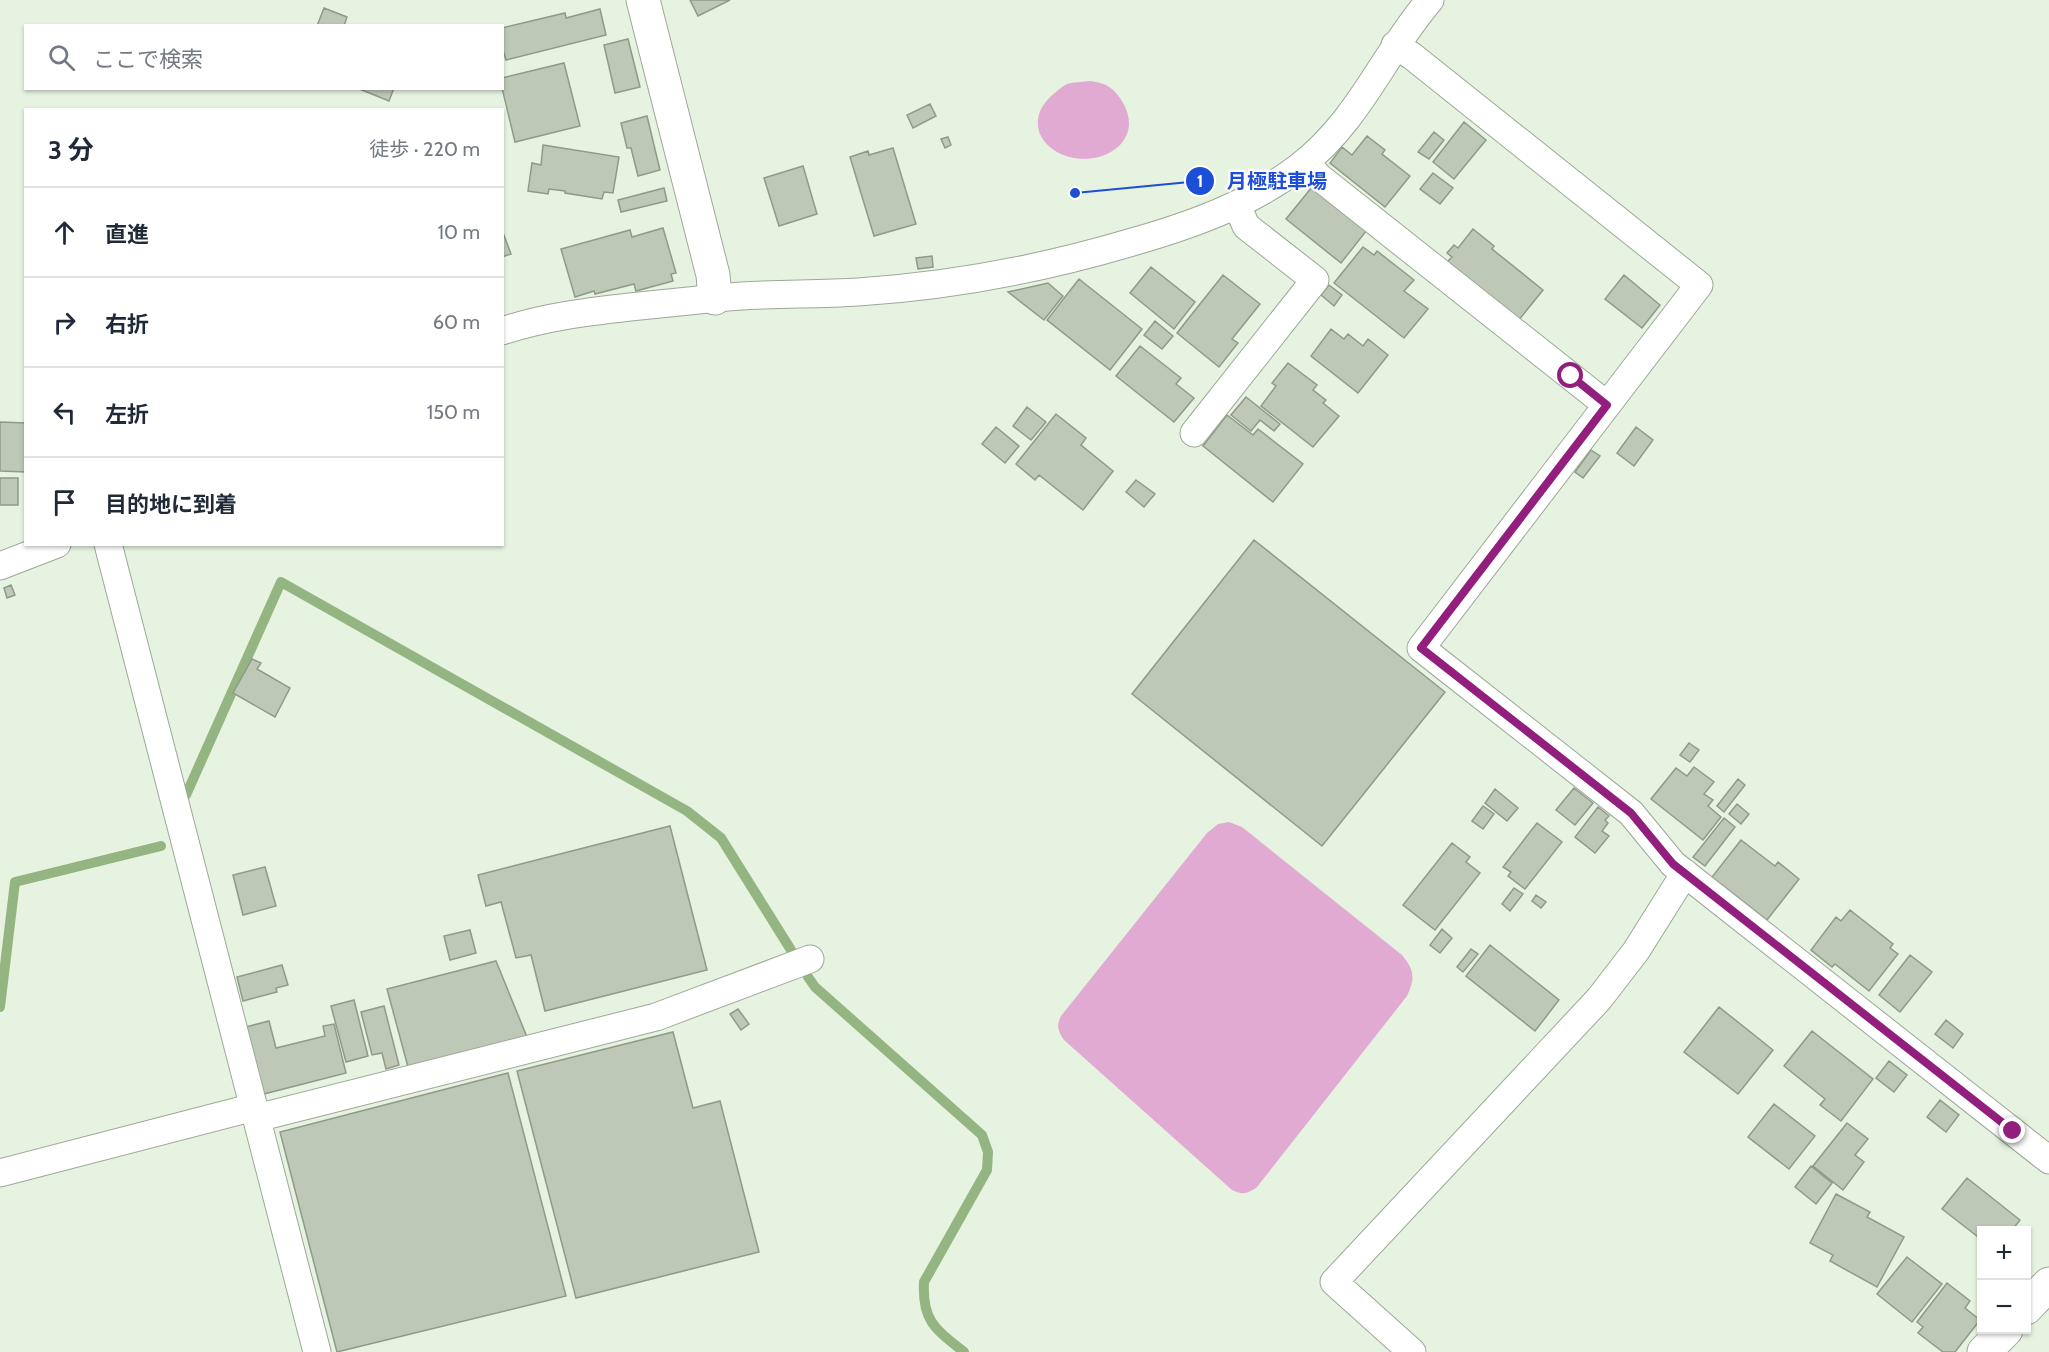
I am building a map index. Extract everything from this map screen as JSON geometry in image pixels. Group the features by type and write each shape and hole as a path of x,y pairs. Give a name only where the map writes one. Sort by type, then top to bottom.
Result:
{"street":[{"path":"643,0 712,275 715,298"},
{"path":"504,330 563,315 715,298 857,292 944,284 1072,259 1136,242 1238,205 1269,188 1305,162 1350,117 1371,87 1395,45 1430,0"},
{"path":"1395,45 1412,56 1699,285 1421,648 1631,813 1673,864 1684,873 2049,1160"},
{"path":"1305,162 1318,177 1607,405"},
{"path":"1194,433 1315,280 1246,226 1238,205"},
{"path":"0,566 52,546"},
{"path":"109,546 317,1352"},
{"path":"1412,1352 1334,1282 1599,999 1636,951 1684,873"},
{"path":"0,1173 656,1017 810,959"},
{"path":"2031,1303 2049,1284"},
{"path":"1984,1352 2001,1334"}],"shaded area":[{"path":"1090,81 1107,86 1117,94 1128,114 1129,128 1124,140 1114,150 1102,156 1087,159 1072,158 1048,146 1042,138 1038,122 1039,114 1048,99 1067,84"},
{"path":"1229,822 1242,827 1402,955 1412,975 1407,996 1257,1187 1245,1193 1232,1190 1064,1040 1058,1026 1061,1016 1207,833 1218,824"}],"building":[{"path":"690,0 730,0 698,16"},
{"path":"324,8 347,17 345,24 318,24"},
{"path":"600,9 606,35 506,60 504,28 565,13 566,18"},
{"path":"628,39 640,87 615,93 604,45"},
{"path":"564,63 580,126 515,142 502,90 504,78"},
{"path":"362,90 393,90 389,101"},
{"path":"930,104 936,116 913,128 907,115"},
{"path":"647,116 660,170 638,176 631,148 627,148 621,123"},
{"path":"1464,122 1486,140 1454,179 1433,162"},
{"path":"1434,132 1444,140 1429,159 1418,152"},
{"path":"1367,136 1385,150 1382,154 1410,176 1385,207 1330,163 1342,147 1352,155"},
{"path":"948,137 951,145 945,148 941,139"},
{"path":"543,145 619,157 613,193 604,192 602,199 549,189 548,194 528,191 532,163 541,165"},
{"path":"893,148 916,224 874,236 850,157 868,151 869,155"},
{"path":"803,166 817,214 779,226 764,178"},
{"path":"1433,173 1453,188 1440,204 1420,189"},
{"path":"1312,187 1367,230 1341,263 1286,219"},
{"path":"664,188 667,201 621,212 618,200"},
{"path":"663,228 676,273 671,274 673,281 636,291 634,284 575,297 561,249 630,230 632,237"},
{"path":"1473,229 1494,246 1492,249 1543,290 1518,321 1446,263 1452,257 1447,253 1454,245 1458,248"},
{"path":"504,235 511,254 504,256"},
{"path":"1363,247 1374,255 1377,251 1414,280 1404,291 1428,309 1404,338 1334,283"},
{"path":"932,256 933,267 918,269 916,258"},
{"path":"1151,267 1195,302 1174,329 1130,293"},
{"path":"1223,275 1260,304 1232,339 1238,343 1219,367 1177,333"},
{"path":"1624,275 1660,305 1642,328 1605,299"},
{"path":"1079,279 1142,329 1110,370 1047,320"},
{"path":"1048,283 1063,296 1044,320 1008,292"},
{"path":"1329,285 1342,295 1334,306 1321,295"},
{"path":"1155,321 1173,336 1162,349 1144,335"},
{"path":"1331,329 1344,339 1348,334 1363,346 1368,339 1388,355 1358,393 1311,356"},
{"path":"1140,346 1181,378 1176,384 1194,398 1174,422 1116,376"},
{"path":"1288,363 1317,385 1313,390 1326,400 1323,403 1339,416 1313,447 1261,406 1276,386 1272,383"},
{"path":"1246,397 1280,424 1274,431 1260,420 1251,431 1231,415"},
{"path":"1027,407 1046,422 1031,440 1013,426"},
{"path":"1056,414 1086,438 1081,445 1113,471 1083,510 1039,475 1035,480 1016,464"},
{"path":"1227,415 1253,435 1258,429 1303,464 1273,502 1203,446"},
{"path":"0,422 24,423 24,472 0,471"},
{"path":"996,427 1019,446 1005,463 982,444"},
{"path":"1636,427 1653,440 1634,466 1617,453"},
{"path":"1591,450 1600,456 1583,478 1575,472"},
{"path":"0,478 18,478 18,505 0,505"},
{"path":"1136,480 1155,494 1144,507 1126,492"},
{"path":"1254,540 1445,692 1322,846 1132,694"},
{"path":"11,585 15,595 7,598 4,588"},
{"path":"252,659 261,663 257,669 290,688 275,717 233,693"},
{"path":"1689,743 1699,750 1690,762 1680,755"},
{"path":"1694,767 1714,782 1704,794 1713,800 1708,806 1721,817 1703,840 1651,799 1676,768 1687,776"},
{"path":"1738,779 1745,785 1724,812 1717,806"},
{"path":"1574,788 1593,803 1575,825 1556,810"},
{"path":"1495,789 1518,808 1507,821 1485,803"},
{"path":"1737,804 1749,814 1741,824 1729,814"},
{"path":"1483,806 1494,814 1483,829 1472,821"},
{"path":"1598,807 1609,816 1605,820 1608,823 1602,831 1609,836 1595,853 1575,837"},
{"path":"1724,818 1735,827 1705,866 1693,857"},
{"path":"1537,823 1562,842 1525,889 1508,876 1511,872 1503,867"},
{"path":"670,826 707,970 545,1011 531,955 516,958 501,902 486,906 478,875"},
{"path":"1741,840 1775,866 1778,862 1799,879 1767,920 1712,877"},
{"path":"1452,843 1470,857 1466,862 1480,873 1435,930 1403,905"},
{"path":"265,867 276,906 243,915 233,875"},
{"path":"1514,888 1523,894 1510,911 1502,904"},
{"path":"1536,895 1546,902 1541,908 1532,901"},
{"path":"1850,910 1893,944 1890,948 1898,954 1869,991 1835,964 1832,967 1811,950 1836,917 1841,921"},
{"path":"1442,929 1452,938 1440,953 1430,945"},
{"path":"470,930 476,953 450,960 444,936"},
{"path":"1490,945 1559,1000 1535,1031 1466,976"},
{"path":"1471,949 1478,954 1463,972 1457,967"},
{"path":"1910,955 1932,972 1900,1012 1879,995"},
{"path":"496,961 527,1037 408,1067 387,989"},
{"path":"282,965 288,985 276,988 277,992 243,1001 237,977"},
{"path":"354,1000 368,1056 346,1062 331,1006"},
{"path":"384,1006 399,1065 386,1069 382,1053 372,1055 361,1012"},
{"path":"1719,1007 1773,1050 1738,1094 1684,1052"},
{"path":"738,1009 749,1024 741,1030 730,1014"},
{"path":"1946,1020 1963,1034 1953,1048 1935,1034"},
{"path":"269,1021 276,1048 325,1036 323,1026 334,1024 346,1073 260,1095 242,1028"},
{"path":"1812,1031 1873,1079 1841,1121 1820,1105 1825,1099 1784,1066"},
{"path":"673,1032 693,1108 720,1101 759,1252 576,1298 517,1071"},
{"path":"1889,1061 1907,1075 1894,1092 1876,1078"},
{"path":"508,1073 566,1296 337,1352 280,1132"},
{"path":"1940,1100 1959,1115 1946,1132 1927,1117"},
{"path":"1774,1104 1815,1136 1789,1169 1748,1137"},
{"path":"1847,1123 1868,1139 1855,1155 1864,1162 1843,1190 1813,1166"},
{"path":"1811,1166 1832,1183 1816,1204 1795,1187"},
{"path":"1967,1178 2020,1220 2015,1226 1977,1226 1977,1236 1942,1209"},
{"path":"1836,1194 1870,1212 1867,1217 1904,1237 1877,1287 1830,1261 1833,1255 1810,1243"},
{"path":"1907,1257 1942,1284 1912,1322 1877,1294"},
{"path":"1947,1283 1970,1301 1965,1308 1977,1318 1977,1324 1955,1352 1943,1352 1918,1333 1923,1327 1917,1322"}],"waterway":[{"path":"186,795 281,582 687,811 721,838 791,950"},
{"path":"0,1007 15,882 161,846"},
{"path":"808,977 815,987 982,1135 988,1152 987,1170 924,1282 925,1306 932,1323 964,1352"}],"place":[{"name":"月極駐車場","path":"1075,193"}],"route":[{"path":"1571,376 1607,405 1421,648 1631,813 1673,864 2013,1131"}]}
